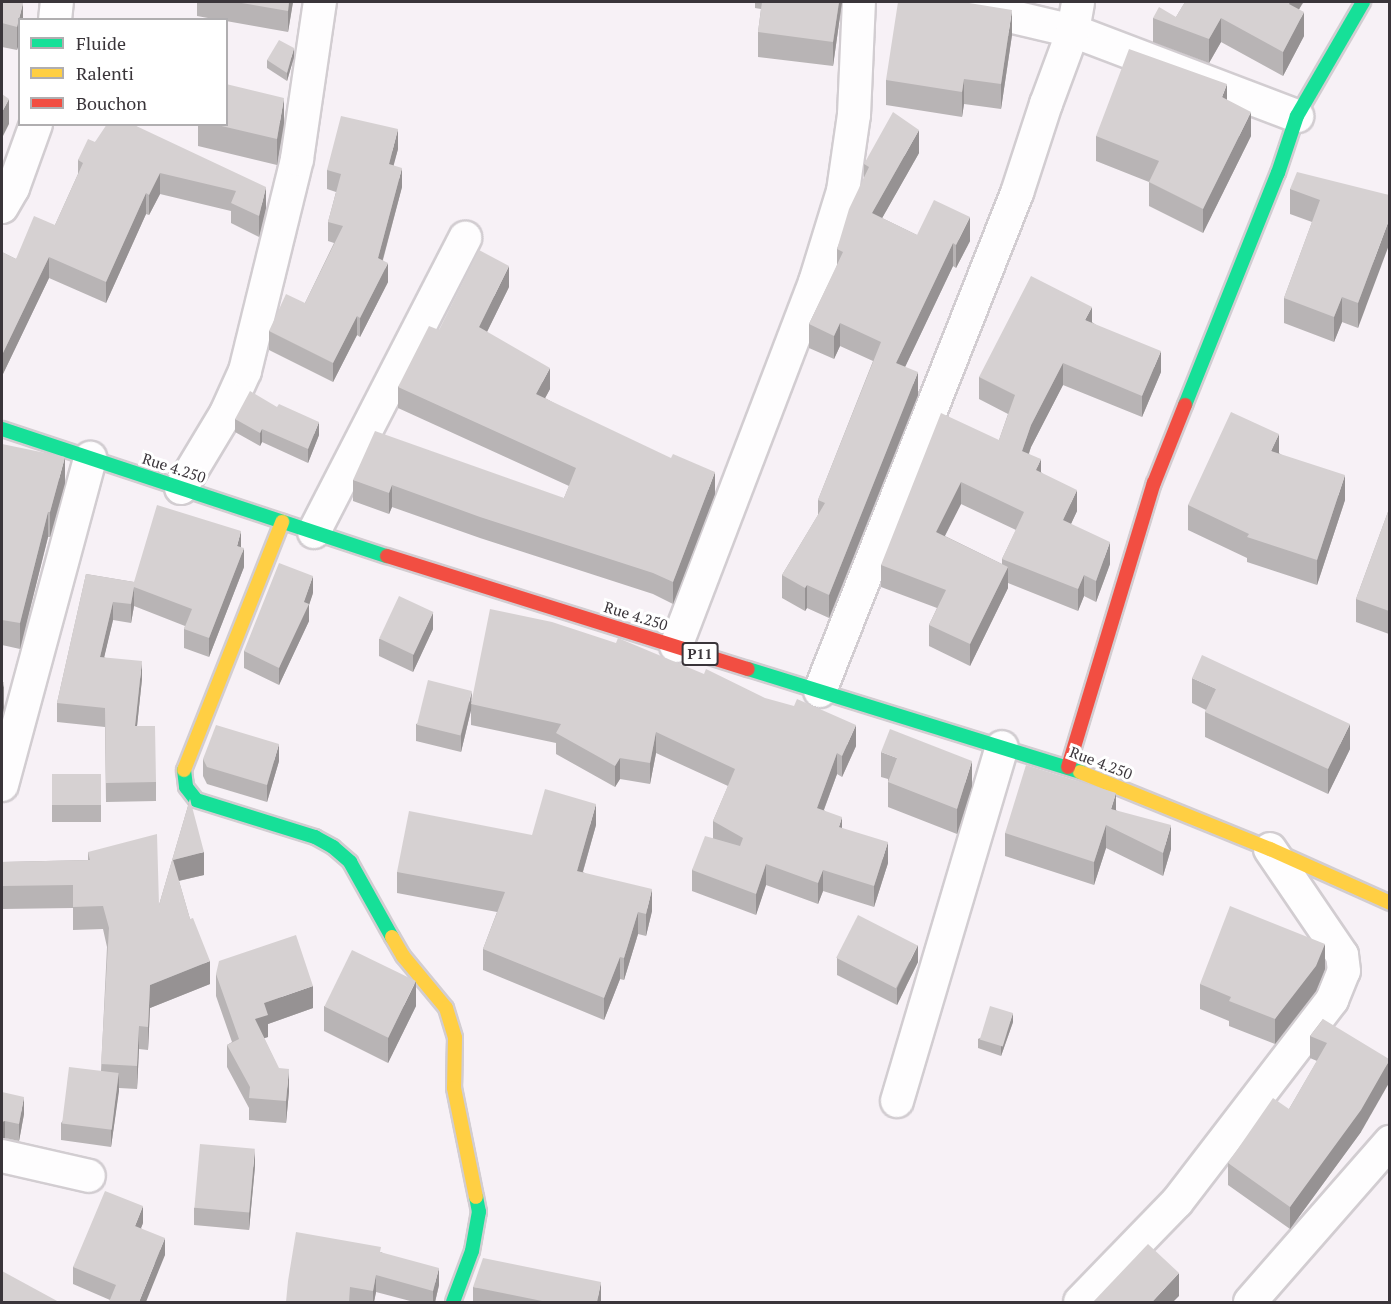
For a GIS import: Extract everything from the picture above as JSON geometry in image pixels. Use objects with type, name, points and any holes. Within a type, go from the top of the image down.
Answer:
[{"type":"street","points":[[55,18],[57,2]]},
{"type":"street","points":[[181,488],[226,413],[245,371],[297,159],[320,2]]},
{"type":"street","points":[[676,646],[815,282],[843,191],[854,115],[859,2]]},
{"type":"street","points":[[950,2],[1075,16],[1298,116]]},
{"type":"street","points":[[1068,767],[1154,483],[1289,176],[1298,116],[1363,2]]},
{"type":"street","points":[[820,691],[1017,193],[1075,16]]},
{"type":"street","points":[[2,207],[13,188],[35,126]]},
{"type":"street","points":[[314,532],[465,238]]},
{"type":"street","name":"Rue 4.250","points":[[2,429],[282,522],[1068,767],[1270,849],[1389,903]]},
{"type":"street","points":[[2,785],[90,458]]},
{"type":"street","points":[[282,522],[184,771],[186,787],[196,800],[315,837],[333,847],[350,862],[403,956],[446,1008],[455,1038],[454,1088],[479,1212],[472,1251],[453,1302]]},
{"type":"street","points":[[897,1101],[1002,747]]},
{"type":"street","points":[[1080,1302],[1177,1202],[1332,1000],[1344,971],[1341,955],[1270,849]]},
{"type":"street","points":[[1250,1302],[1389,1142]]},
{"type":"street","points":[[2,1156],[89,1176]]},
{"type":"building","points":[[2,2],[23,3],[17,27],[2,23]]},
{"type":"building","points":[[236,2],[289,2],[288,11]]},
{"type":"building","points":[[762,2],[839,2],[833,42],[758,32]]},
{"type":"building","points":[[898,2],[963,2],[1012,10],[1001,84],[964,79],[962,92],[886,80]]},
{"type":"building","points":[[1185,2],[1290,2],[1289,4],[1304,12],[1283,52],[1221,18],[1209,39],[1153,18],[1159,7],[1176,17]]},
{"type":"building","points":[[279,40],[294,48],[287,73],[267,60]]},
{"type":"building","points":[[1129,49],[1227,84],[1222,97],[1251,112],[1203,209],[1149,182],[1159,161],[1096,136]]},
{"type":"building","points":[[228,84],[284,98],[277,139],[222,126],[228,126]]},
{"type":"building","points":[[2,94],[9,99],[2,112]]},
{"type":"building","points":[[893,112],[919,130],[872,213],[917,235],[934,200],[970,217],[956,245],[953,243],[896,363],[918,372],[829,595],[807,585],[805,588],[782,575],[825,503],[818,500],[881,342],[840,323],[834,336],[809,324],[843,252],[837,249],[849,209],[869,167],[864,164]]},
{"type":"building","points":[[341,116],[398,129],[389,164],[402,168],[378,258],[388,263],[360,318],[357,316],[333,363],[269,331],[286,294],[305,303],[343,226],[328,222],[341,174],[327,170]]},
{"type":"building","points":[[106,126],[136,126],[266,187],[259,216],[231,203],[236,191],[160,173],[149,195],[146,193],[106,282],[49,257],[2,355],[2,252],[16,259],[34,216],[55,225],[83,163],[78,160],[88,139],[95,142]]},
{"type":"building","points":[[1297,172],[1389,195],[1389,220],[1358,303],[1342,297],[1334,317],[1284,298],[1320,200],[1290,189]]},
{"type":"building","points":[[479,250],[509,266],[479,327],[550,368],[536,394],[671,458],[673,454],[715,472],[673,582],[653,573],[480,517],[392,485],[389,493],[353,480],[375,431],[564,498],[576,468],[398,387],[429,326],[439,330]]},
{"type":"building","points":[[1031,276],[1092,307],[1085,320],[1161,351],[1142,396],[1063,363],[1031,425],[1022,451],[1041,459],[1036,470],[1077,490],[1063,520],[1110,542],[1096,581],[1084,575],[1078,589],[1002,559],[1024,512],[961,482],[936,532],[1008,567],[970,644],[929,625],[946,590],[881,565],[941,413],[999,440],[1015,395],[979,377]]},
{"type":"building","points":[[250,391],[277,407],[279,404],[319,422],[308,449],[262,429],[260,433],[235,419]]},
{"type":"building","points":[[1231,412],[1279,434],[1271,451],[1345,475],[1317,560],[1247,537],[1249,534],[1188,505]]},
{"type":"building","points":[[2,444],[65,457],[50,512],[48,512],[20,623],[2,620]]},
{"type":"building","points":[[157,505],[241,531],[237,546],[244,548],[209,638],[184,629],[192,609],[134,587],[131,604],[113,602],[100,657],[142,661],[135,726],[155,726],[156,782],[106,783],[105,708],[57,703],[86,574],[134,582]]},
{"type":"building","points":[[1389,509],[1389,611],[1356,599]]},
{"type":"building","points":[[279,563],[313,576],[304,602],[309,604],[279,668],[244,651]]},
{"type":"building","points":[[399,596],[433,612],[414,655],[379,639]]},
{"type":"building","points":[[490,609],[552,622],[616,643],[618,638],[704,674],[706,669],[765,698],[794,706],[797,699],[856,725],[842,756],[837,753],[817,808],[842,817],[839,827],[888,842],[874,886],[823,870],[818,883],[766,864],[756,894],[692,870],[705,836],[740,846],[743,838],[713,821],[735,769],[656,732],[650,763],[620,758],[615,766],[556,733],[561,724],[471,704]]},
{"type":"building","points":[[1202,655],[1350,724],[1328,769],[1205,712],[1216,689],[1192,678]]},
{"type":"building","points":[[428,680],[472,691],[461,736],[417,725]]},
{"type":"building","points":[[216,725],[279,744],[267,785],[207,767],[203,759]]},
{"type":"building","points":[[890,729],[972,761],[957,809],[888,782],[897,758],[881,752]]},
{"type":"building","points":[[1026,765],[1116,793],[1111,809],[1171,825],[1163,853],[1106,825],[1094,862],[1005,833]]},
{"type":"building","points":[[52,774],[101,774],[101,805],[52,805]]},
{"type":"building","points":[[545,789],[596,804],[577,871],[652,889],[646,914],[638,912],[624,958],[620,957],[604,998],[483,949],[505,892],[397,872],[409,811],[532,835]]},
{"type":"building","points":[[190,799],[204,852],[173,860],[190,919],[193,918],[210,961],[150,985],[148,1027],[139,1026],[137,1066],[101,1064],[109,928],[103,906],[73,907],[73,885],[2,886],[2,862],[90,860],[88,852],[157,834],[159,905]]},
{"type":"building","points":[[1230,906],[1325,944],[1316,966],[1275,1019],[1229,1001],[1231,997],[1200,984]]},
{"type":"building","points":[[858,915],[918,945],[896,988],[836,958]]},
{"type":"building","points":[[296,935],[313,986],[264,1003],[268,1015],[255,1019],[279,1068],[289,1069],[286,1101],[249,1098],[250,1087],[227,1045],[239,1039],[216,974],[219,961]]},
{"type":"building","points":[[352,950],[416,981],[388,1038],[324,1007]]},
{"type":"building","points":[[990,1006],[1013,1013],[1003,1046],[980,1039]]},
{"type":"building","points":[[1323,1019],[1389,1061],[1361,1110],[1290,1207],[1228,1163],[1273,1098],[1289,1109],[1327,1043],[1310,1036]]},
{"type":"building","points":[[69,1067],[119,1073],[112,1130],[62,1124]]},
{"type":"building","points":[[2,1092],[24,1097],[19,1124],[2,1122]]},
{"type":"building","points":[[200,1144],[255,1149],[249,1213],[194,1208]]},
{"type":"building","points":[[105,1191],[143,1206],[135,1226],[165,1238],[139,1302],[109,1302],[116,1285],[73,1267]]},
{"type":"building","points":[[296,1232],[381,1247],[380,1252],[439,1268],[433,1291],[376,1275],[373,1291],[350,1287],[349,1302],[286,1302]]},
{"type":"building","points":[[1148,1244],[1179,1273],[1152,1302],[1093,1302]]},
{"type":"building","points":[[483,1258],[601,1282],[597,1302],[547,1302],[473,1287]]},
{"type":"building","points":[[2,1271],[59,1302],[2,1302]]},
{"type":"traffic: fast","points":[[1185,405],[1278,173],[1297,116],[1363,2]]},
{"type":"traffic: fast","points":[[2,429],[387,556]]},
{"type":"traffic: fast","points":[[748,669],[1080,772]]},
{"type":"traffic: fast","points":[[184,770],[186,787],[196,800],[315,837],[333,847],[350,862],[392,937]]},
{"type":"traffic: fast","points":[[453,1302],[472,1251],[479,1212],[476,1197]]},
{"type":"traffic: slow","points":[[184,770],[282,522]]},
{"type":"traffic: slow","points":[[1080,772],[1270,849],[1390,903]]},
{"type":"traffic: slow","points":[[392,937],[403,956],[446,1008],[455,1038],[454,1088],[476,1197]]},
{"type":"traffic: jam","points":[[1068,767],[1154,483],[1185,405]]},
{"type":"traffic: jam","points":[[387,556],[748,669]]}]
